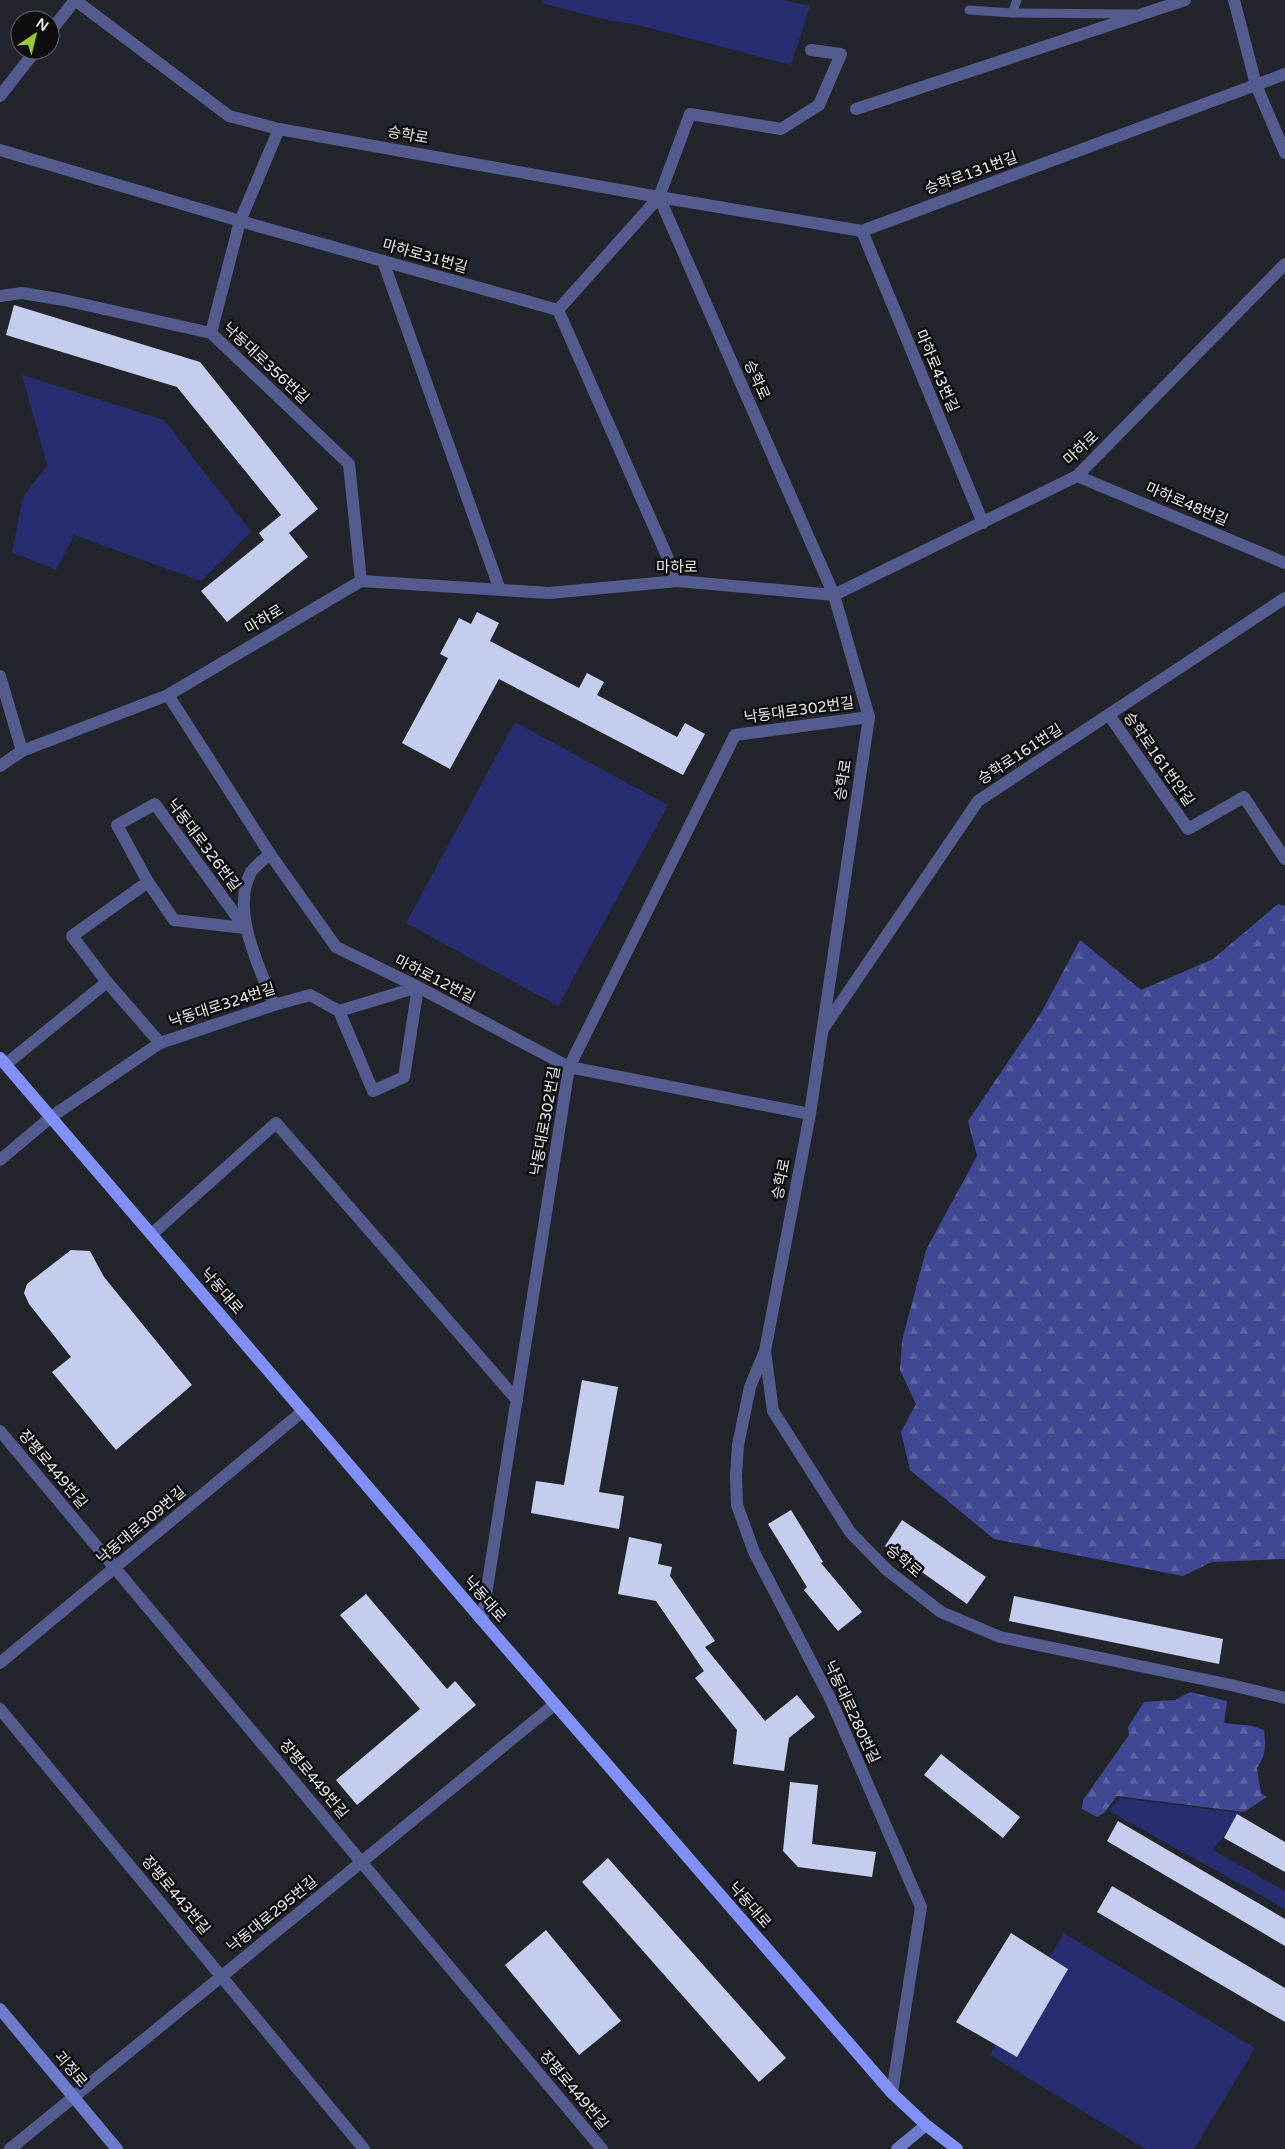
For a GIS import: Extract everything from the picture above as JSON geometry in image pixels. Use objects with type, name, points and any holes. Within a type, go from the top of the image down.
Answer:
[{"type":"main road","name":"낙동대로","points":[[3,1061],[482,1620],[892,2093],[926,2125],[957,2149]]},
{"type":"main road","name":"괴정로","points":[[0,2009],[117,2149]]},
{"type":"main road","points":[[897,2149],[926,2125]]},
{"type":"street","points":[[60,19],[75,0]]},
{"type":"street","name":"승학로","points":[[75,0],[229,116],[279,129],[659,197],[834,595],[869,717],[810,1114],[765,1351],[773,1411],[850,1532],[887,1570],[941,1612],[1000,1637],[1285,1698]]},
{"type":"street","points":[[856,109],[1185,0]]},
{"type":"street","points":[[1234,0],[1256,85],[1285,153]]},
{"type":"street","points":[[678,581],[558,310],[659,197],[690,114],[780,129],[819,105],[841,54],[811,50]]},
{"type":"street","points":[[0,96],[28,60]]},
{"type":"street","name":"승학로131번길","points":[[659,197],[862,231],[1285,74]]},
{"type":"street","points":[[211,332],[240,221],[279,129]]},
{"type":"street","name":"마하로31번길","points":[[0,150],[240,221],[558,310]]},
{"type":"street","name":"마하로43번길","points":[[862,231],[983,522]]},
{"type":"street","points":[[383,261],[500,590]]},
{"type":"street","name":"마하로","points":[[0,766],[22,751],[168,695],[361,581],[550,593],[678,581],[834,595],[1077,476],[1285,264]]},
{"type":"street","name":"낙동대로356번길","points":[[0,296],[22,293],[64,300],[211,332],[349,464],[361,581]]},
{"type":"street","name":"마하로48번길","points":[[1077,476],[1285,563]]},
{"type":"street","name":"승학로161번길","points":[[822,1029],[978,801],[1285,598]]},
{"type":"street","points":[[0,676],[22,751]]},
{"type":"street","name":"마하로12번길","points":[[168,695],[270,854],[336,947],[418,987],[569,1068],[810,1114]]},
{"type":"street","name":"승학로161번안길","points":[[1108,715],[1188,829],[1244,797],[1285,859]]},
{"type":"street","name":"낙동대로302번길","points":[[482,1620],[569,1068],[736,735],[869,717]]},
{"type":"street","name":"낙동대로326번길","points":[[148,882],[117,825],[155,804],[245,928]]},
{"type":"street","points":[[270,854],[252,872],[244,893],[245,928],[274,1004]]},
{"type":"street","points":[[160,1043],[107,982],[72,936],[148,882],[174,920],[245,928]]},
{"type":"street","points":[[3,1061],[107,982]]},
{"type":"street","points":[[418,987],[404,1077],[373,1091],[339,1011],[418,987]]},
{"type":"street","name":"낙동대로324번길","points":[[0,1160],[51,1117],[160,1043],[274,1004],[310,994],[339,1011]]},
{"type":"street","points":[[152,1234],[276,1123],[516,1400]]},
{"type":"street","name":"낙동대로280번길","points":[[765,1351],[750,1387],[738,1444],[737,1505],[754,1552],[831,1700],[921,1907],[892,2093]]},
{"type":"street","name":"낙동대로309번길","points":[[0,1663],[303,1411]]},
{"type":"street","name":"장평로449번길","points":[[0,1431],[602,2149]]},
{"type":"street","name":"낙동대로295번길","points":[[10,2149],[555,1704]]},
{"type":"street","name":"장평로443번길","points":[[0,1708],[364,2149]]},
{"type":"lane","points":[[1012,13],[1017,0]]},
{"type":"lane","points":[[969,10],[1012,13],[1145,14]]},
{"type":"shaded area","points":[[542,0],[783,0],[810,6],[791,65],[638,25],[598,18],[542,3]]},
{"type":"shaded area","points":[[22,375],[164,420],[251,532],[201,581],[74,535],[56,570],[12,552],[23,497],[47,465]]},
{"type":"shaded area","points":[[515,722],[668,805],[558,1006],[406,923]]},
{"type":"shaded area","points":[[1120,1798],[1241,1813],[1213,1850],[1285,1891],[1285,1909],[1109,1811]]},
{"type":"shaded area","points":[[1064,1933],[1255,2048],[1194,2149],[1146,2149],[990,2055]]},
{"type":"green space","points":[[1278,904],[1285,906],[1285,1559],[1212,1562],[1183,1576],[994,1539],[910,1470],[901,1432],[916,1404],[900,1370],[902,1341],[926,1250],[977,1156],[968,1121],[1041,1013],[1080,940],[1141,990],[1213,959]]},
{"type":"green space","points":[[1190,1692],[1227,1701],[1224,1723],[1252,1726],[1264,1730],[1265,1750],[1257,1768],[1261,1793],[1267,1797],[1244,1812],[1117,1796],[1104,1813],[1097,1817],[1082,1809],[1083,1800],[1129,1735],[1128,1727],[1144,1702],[1175,1700]]},
{"type":"building","points":[[14,305],[200,362],[318,509],[289,533],[308,557],[227,622],[201,591],[264,540],[259,533],[281,515],[177,387],[6,335]]},
{"type":"building","points":[[477,612],[499,623],[490,641],[579,688],[587,673],[604,682],[597,695],[677,737],[685,723],[705,734],[683,775],[499,679],[450,769],[402,743],[448,658],[440,654],[459,618],[471,624]]},
{"type":"building","points":[[71,1250],[90,1251],[104,1277],[192,1385],[116,1450],[52,1372],[71,1357],[29,1304],[24,1293],[27,1284]]},
{"type":"building","points":[[582,1380],[618,1387],[599,1492],[624,1496],[619,1529],[531,1513],[536,1481],[564,1485]]},
{"type":"building","points":[[791,1510],[823,1562],[821,1563],[862,1612],[838,1631],[804,1590],[807,1587],[768,1524]]},
{"type":"building","points":[[902,1520],[986,1577],[967,1604],[885,1546]]},
{"type":"building","points":[[629,1537],[662,1544],[658,1564],[672,1567],[670,1576],[715,1641],[705,1647],[765,1721],[797,1695],[815,1717],[789,1738],[784,1771],[733,1764],[737,1730],[695,1678],[704,1671],[656,1601],[618,1594]]},
{"type":"building","points":[[366,1594],[447,1689],[455,1681],[476,1705],[357,1805],[336,1780],[420,1709],[340,1615]]},
{"type":"building","points":[[1014,1596],[1223,1639],[1219,1664],[1009,1621]]},
{"type":"building","points":[[941,1754],[1020,1817],[1003,1838],[924,1775]]},
{"type":"building","points":[[790,1782],[818,1785],[812,1844],[876,1852],[872,1877],[798,1867],[783,1851]]},
{"type":"building","points":[[1237,1814],[1285,1842],[1285,1872],[1224,1838]]},
{"type":"building","points":[[1118,1821],[1285,1919],[1285,1946],[1107,1841]]},
{"type":"building","points":[[608,1858],[786,2058],[759,2082],[582,1882]]},
{"type":"building","points":[[1112,1886],[1285,1988],[1285,2022],[1097,1912]]},
{"type":"building","points":[[546,1930],[621,2021],[579,2055],[505,1965]]},
{"type":"building","points":[[1011,1933],[1068,1969],[1017,2057],[956,2022]]}]
